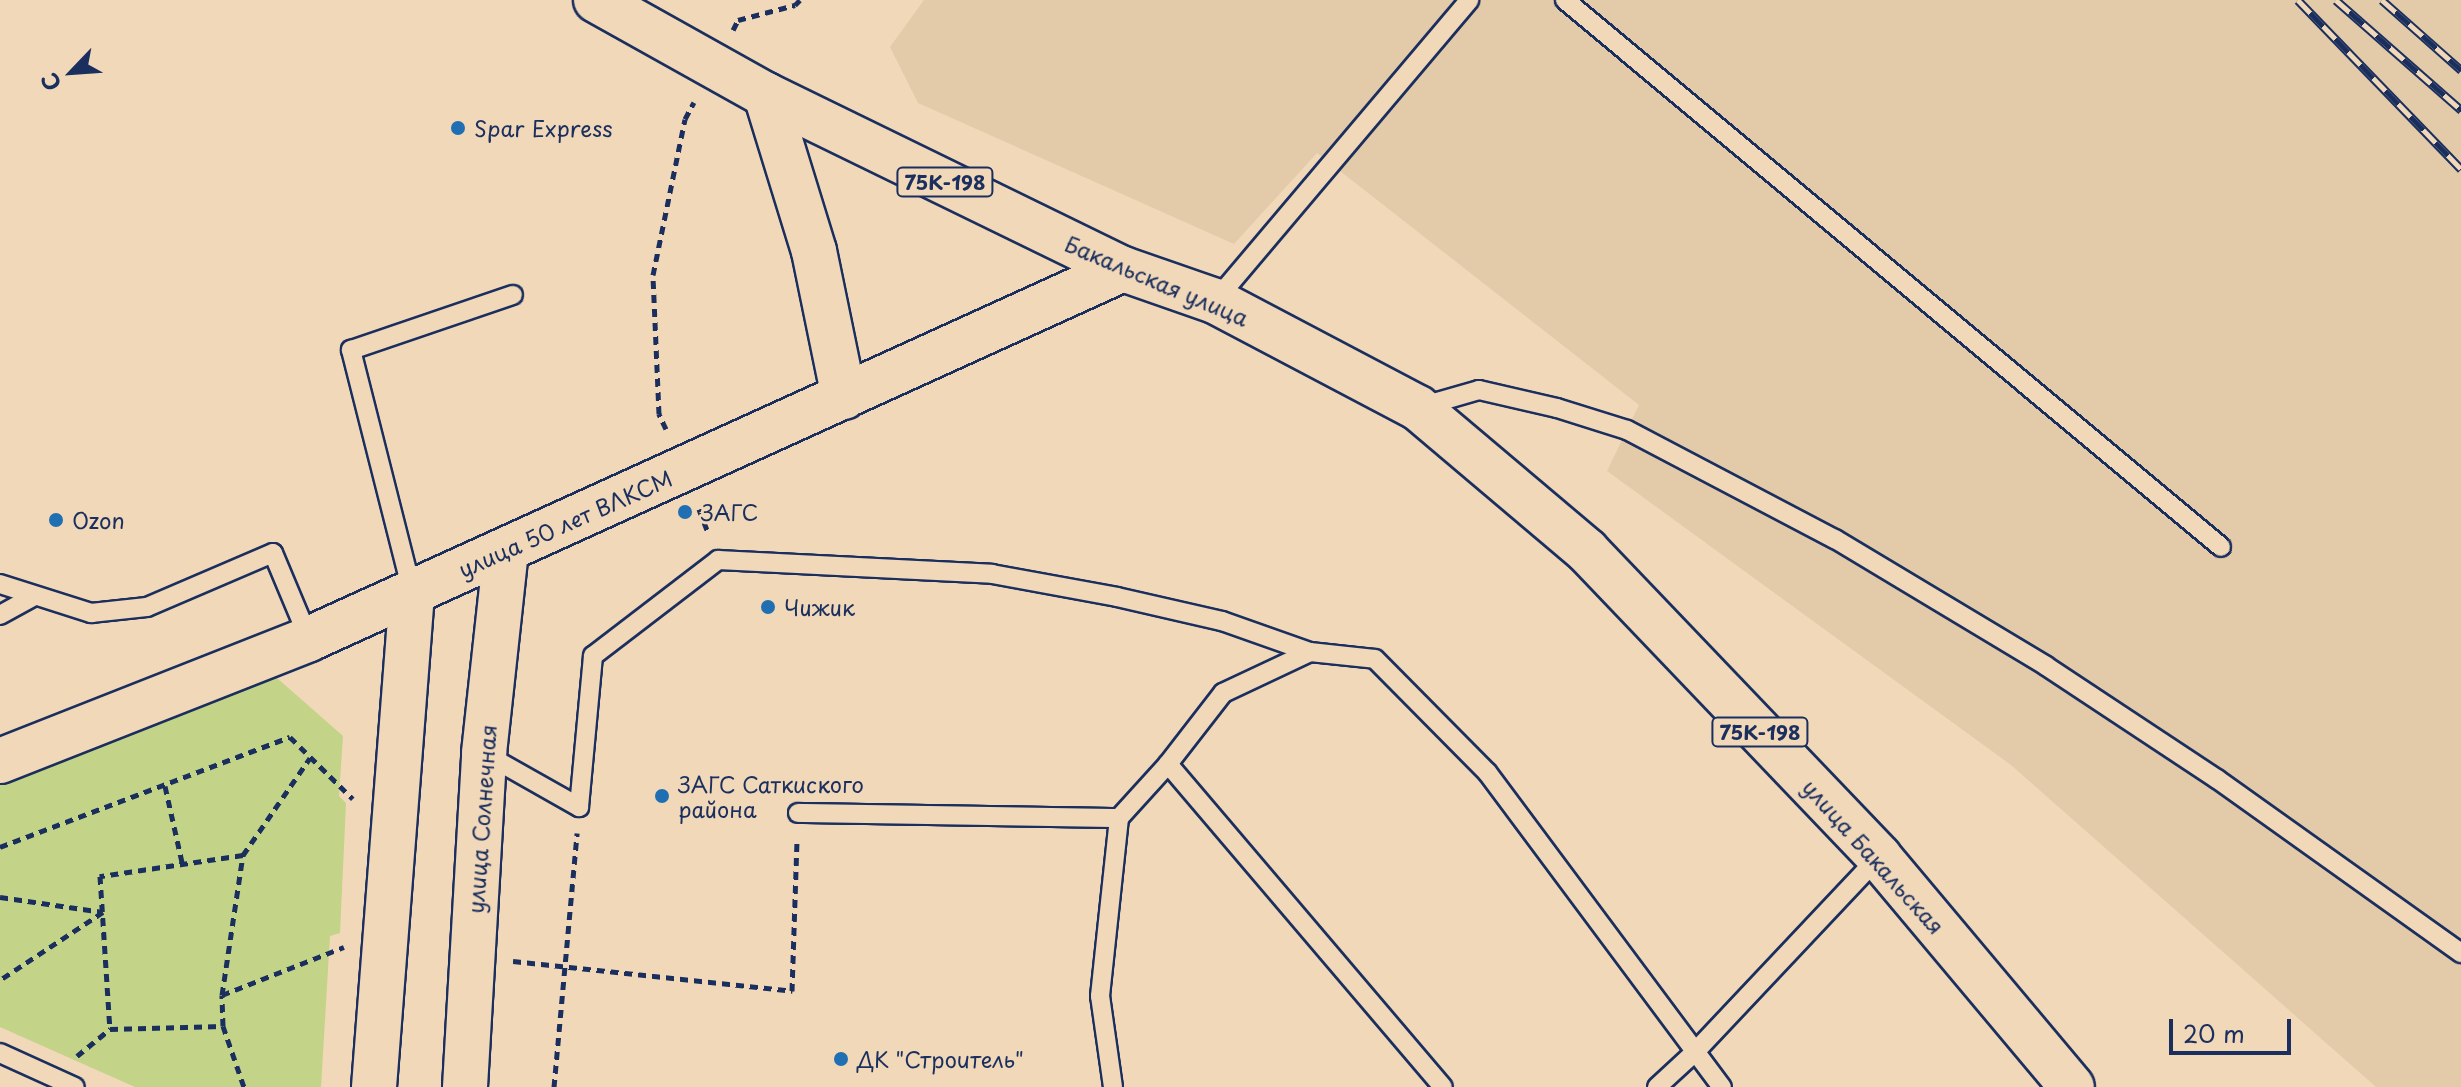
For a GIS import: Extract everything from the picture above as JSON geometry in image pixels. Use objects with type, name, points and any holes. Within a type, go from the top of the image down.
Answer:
[{"type":"main road","name":"Бакальская улица","points":[[596,0],[766,95],[1123,269],[1215,301],[1418,408]]},
{"type":"main road","points":[[766,95],[814,251],[844,397]]},
{"type":"main road","name":"улица 50 лет ВЛКСМ","points":[[0,761],[309,639],[1123,269]]},
{"type":"main road","name":"улица Бакальская","points":[[1418,408],[1587,551],[1879,857],[2072,1087]]},
{"type":"main road","name":"улица Солнечная","points":[[465,1087],[484,753],[506,552]]},
{"type":"main road","points":[[374,1087],[412,591]]},
{"type":"lane","points":[[1215,301],[1469,0]]},
{"type":"lane","points":[[1565,0],[2221,547]]},
{"type":"lane","points":[[412,591],[351,350],[513,295]]},
{"type":"lane","points":[[1418,408],[1479,390],[1557,408],[1627,430],[1835,539],[2046,666],[2217,779],[2461,953]]},
{"type":"lane","points":[[0,584],[32,597],[91,613],[147,607],[273,553],[309,639]]},
{"type":"lane","points":[[484,753],[579,807],[593,656],[718,560],[992,574],[1117,597],[1222,621],[1310,652],[1375,659],[1487,772],[1722,1087]]},
{"type":"lane","points":[[0,615],[32,597]]},
{"type":"lane","points":[[1112,1084],[1100,996],[1119,818],[1168,764],[1223,693],[1310,652]]},
{"type":"lane","points":[[1168,764],[1443,1087]]},
{"type":"lane","points":[[798,813],[1119,818]]},
{"type":"lane","points":[[1657,1087],[1694,1053],[1879,857]]},
{"type":"lane","points":[[0,1053],[75,1087]]},
{"type":"path","points":[[702,515],[659,414],[653,275],[685,119],[711,66],[738,20],[795,5],[800,0]]},
{"type":"path","points":[[0,847],[290,737]]},
{"type":"path","points":[[244,1087],[223,1026],[222,995],[243,855],[310,758]]},
{"type":"path","points":[[165,786],[182,862]]},
{"type":"path","points":[[554,1087],[579,807]]},
{"type":"path","points":[[472,958],[566,965],[792,991],[798,813]]},
{"type":"path","points":[[110,1029],[100,876],[243,855]]},
{"type":"path","points":[[0,897],[103,912]]},
{"type":"path","points":[[0,980],[103,912]]},
{"type":"path","points":[[222,995],[350,945],[383,949]]},
{"type":"path","points":[[75,1057],[110,1029],[223,1026]]},
{"type":"shaded area","points":[[924,0],[2461,0],[2461,1087],[2376,1087],[2011,765],[1607,471],[1639,405],[1317,153],[1234,244],[918,103],[890,47]]},
{"type":"green space","points":[[269,671],[343,736],[339,796],[346,803],[340,933],[330,936],[321,1087],[135,1087],[0,1027],[0,785]]},
{"type":"railway","points":[[2298,0],[2461,169]]},
{"type":"railway","points":[[2336,0],[2461,110]]},
{"type":"railway","points":[[2382,0],[2461,70]]},
{"type":"place","name":"Spar Express","points":[[458,128]]},
{"type":"place","name":"ЗАГС","points":[[685,512]]},
{"type":"place","name":"Ozon","points":[[56,520]]},
{"type":"place","name":"Чижик","points":[[768,607]]},
{"type":"place","name":"ЗАГС Саткиского района","points":[[662,796]]},
{"type":"place","name":"ДК \"Строитель\"","points":[[841,1059]]}]
